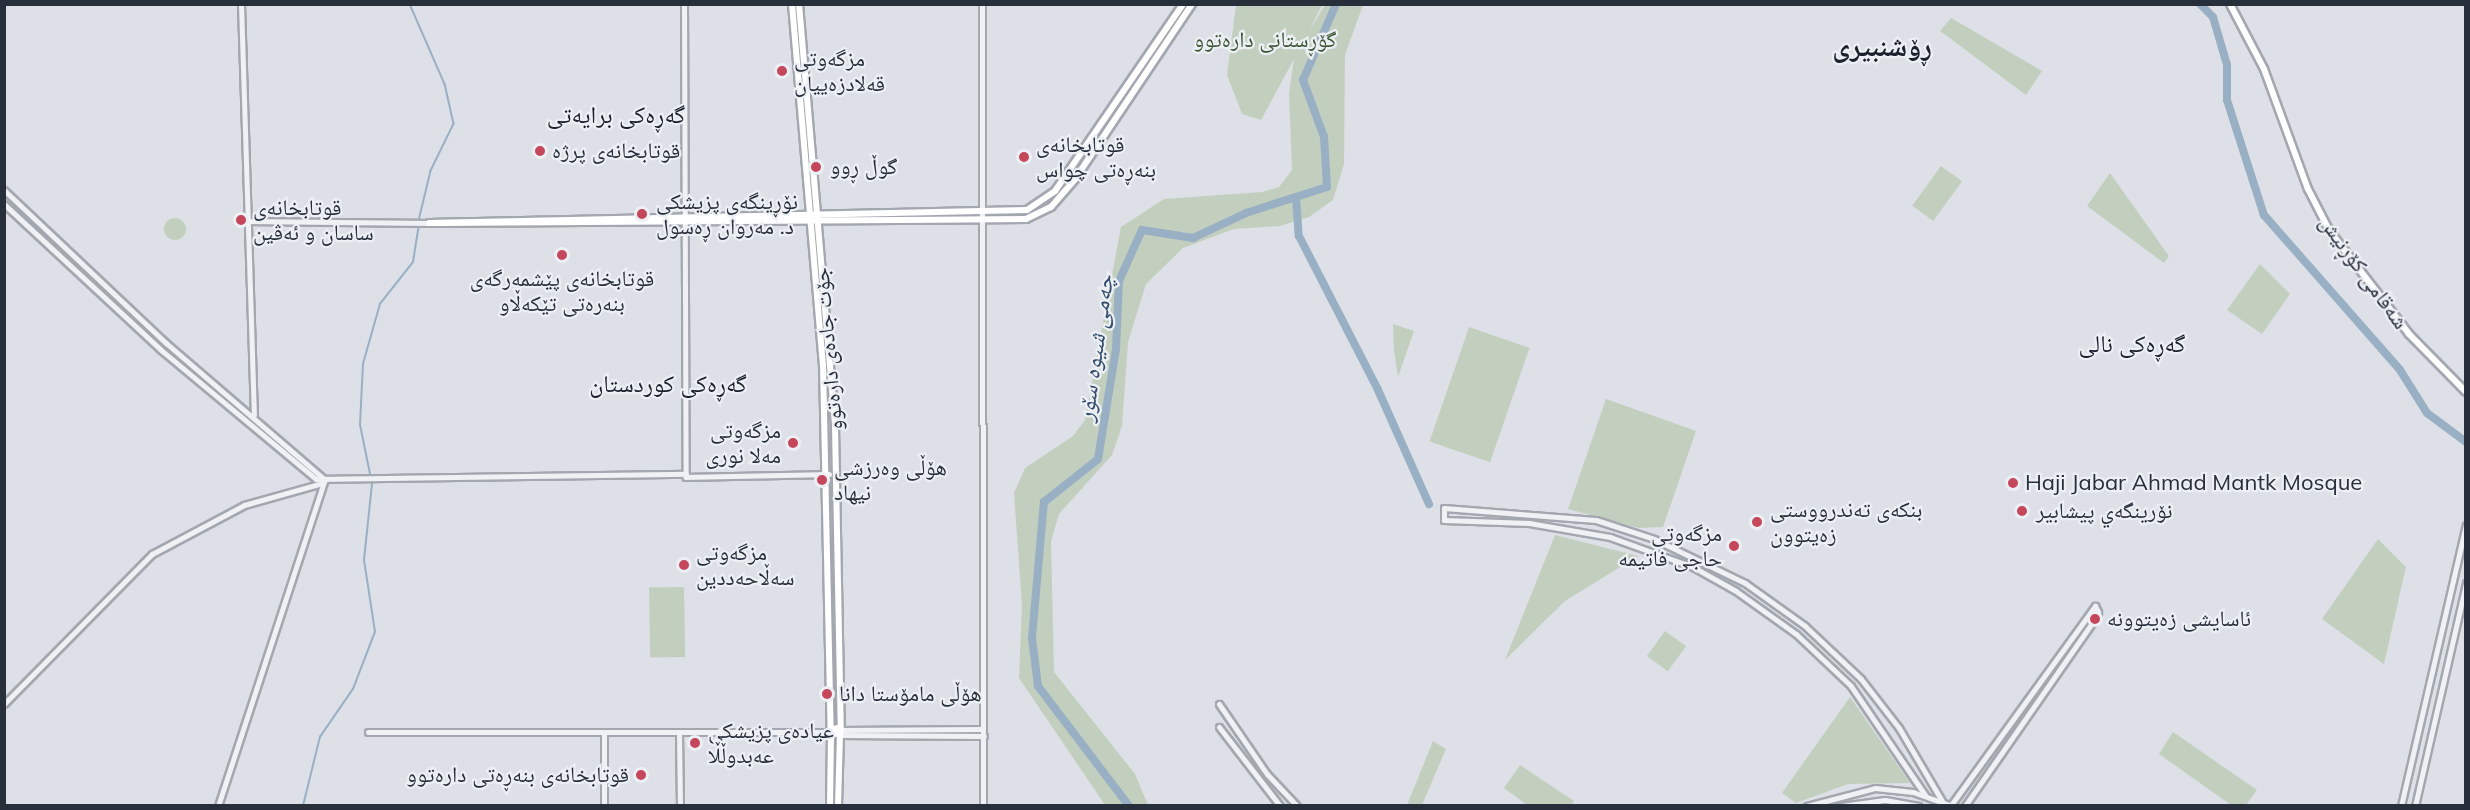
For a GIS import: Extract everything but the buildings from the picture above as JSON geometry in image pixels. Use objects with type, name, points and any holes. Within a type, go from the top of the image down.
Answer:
[{"type":"main road","name":"جۆت جادەی دارەتوو","points":[[792,4],[829,474],[832,732],[830,806]]},
{"type":"main road","name":"جۆت جادەی دارەتوو","points":[[799,4],[835,427],[840,734],[838,806]]},
{"type":"main road","points":[[426,223],[684,217],[808,220],[817,223],[981,218],[1027,210],[1055,191],[1183,4]]},
{"type":"main road","points":[[568,221],[683,224],[808,220],[816,215],[1026,219],[1051,207],[1192,4]]},
{"type":"main road","name":"شەقامی کۆڕنیش","points":[[2230,4],[2264,69],[2308,189],[2329,230],[2409,333],[2466,392]]},
{"type":"main road","points":[[1174,17],[1181,21]]},
{"type":"main road","points":[[832,732],[840,734]]},
{"type":"street","points":[[241,4],[254,415]]},
{"type":"street","points":[[684,4],[683,224],[686,474]]},
{"type":"street","points":[[982,4],[983,806]]},
{"type":"street","points":[[4,190],[166,343],[254,415],[324,481]]},
{"type":"street","points":[[4,204],[161,350],[314,478],[324,481]]},
{"type":"street","points":[[247,221],[426,223]]},
{"type":"street","points":[[4,704],[152,554],[244,505],[324,481],[686,474],[829,474]]},
{"type":"street","points":[[218,806],[324,481]]},
{"type":"street","points":[[1925,795],[1885,729],[1839,674],[1776,618],[1717,580],[1650,549],[1592,533],[1514,521],[1444,520],[1444,508],[1596,520],[1654,539],[1745,582],[1847,665],[1899,728],[1942,801]]},
{"type":"street","points":[[1592,533],[1596,520]]},
{"type":"street","points":[[2401,806],[2466,525]]},
{"type":"street","points":[[2415,806],[2466,583]]},
{"type":"street","points":[[1807,806],[1862,789],[1925,795],[1952,805],[2095,606],[2098,612],[2092,623],[1965,806]]},
{"type":"street","points":[[2432,664],[2445,668]]},
{"type":"street","points":[[1839,674],[1847,665]]},
{"type":"street","points":[[1220,704],[1239,735],[1297,806]]},
{"type":"street","points":[[1219,727],[1280,806]]},
{"type":"street","points":[[840,734],[984,729]]},
{"type":"street","points":[[368,732],[679,734],[832,732]]},
{"type":"street","points":[[604,734],[604,806]]},
{"type":"street","points":[[679,734],[680,806]]},
{"type":"street","points":[[840,734],[984,736]]},
{"type":"street","points":[[1230,742],[1239,735]]},
{"type":"street","points":[[1841,806],[1885,800],[1918,806]]},
{"type":"green space","name":"گۆڕستانی دارەتوو","points":[[1236,5],[1322,5],[1309,31],[1325,5],[1363,5],[1345,55],[1344,164],[1333,200],[1309,217],[1280,226],[1234,229],[1183,248],[1146,284],[1128,342],[1122,426],[1112,455],[1059,514],[1051,541],[1054,672],[1135,774],[1148,805],[1105,805],[1019,678],[1022,606],[1014,493],[1025,468],[1073,436],[1085,420],[1121,227],[1164,199],[1262,192],[1279,187],[1292,170],[1289,93],[1294,59],[1261,120],[1242,114],[1227,75]]},
{"type":"green space","points":[[1951,18],[2042,71],[2026,95],[1940,31]]},
{"type":"green space","points":[[1941,166],[1962,181],[1933,221],[1912,206]]},
{"type":"green space","points":[[2110,173],[2169,256],[2164,263],[2087,206]]},
{"type":"green space","points":[[175,218],[183,221],[186,229],[183,237],[175,240],[167,237],[164,229],[167,221]]},
{"type":"green space","points":[[2260,264],[2290,294],[2262,334],[2227,310]]},
{"type":"green space","points":[[1393,324],[1414,331],[1398,377],[1394,350]]},
{"type":"green space","points":[[1469,327],[1530,348],[1490,462],[1430,441]]},
{"type":"green space","points":[[1606,399],[1696,431],[1663,527],[1639,528],[1568,509]]},
{"type":"green space","points":[[1555,535],[1638,556],[1565,601],[1505,660]]},
{"type":"green space","points":[[2378,539],[2406,567],[2384,664],[2322,619]]},
{"type":"green space","points":[[684,587],[685,657],[650,658],[649,588]]},
{"type":"green space","points":[[1665,631],[1686,646],[1668,671],[1647,656]]},
{"type":"green space","points":[[1850,697],[1910,783],[1848,784],[1796,803],[1782,793]]},
{"type":"green space","points":[[2173,732],[2257,790],[2246,805],[2231,805],[2159,754]]},
{"type":"green space","points":[[1433,741],[1446,749],[1422,805],[1407,805]]},
{"type":"green space","points":[[1520,765],[1574,801],[1571,805],[1527,805],[1504,788]]},
{"type":"waterway","points":[[410,4],[445,84],[454,124],[431,171],[419,221]]},
{"type":"waterway","name":"چەمی شیوە سۆر","points":[[1129,806],[1038,686],[1032,638],[1044,502],[1098,459],[1116,349],[1119,281],[1142,230],[1193,238],[1246,213],[1327,187],[1324,137],[1303,80],[1336,4]]},
{"type":"waterway","points":[[2200,4],[2213,17],[2227,65],[2227,100],[2264,215],[2400,370],[2427,413],[2466,442]]},
{"type":"waterway","points":[[1296,197],[1299,236],[1378,390],[1429,504]]},
{"type":"waterway","points":[[303,806],[320,737],[353,689],[375,632],[364,560],[372,484],[360,425],[363,364],[380,304],[413,262],[419,226]]},
{"type":"place","name":"مزگەوتی قەلادزەییان","points":[[782,71]]},
{"type":"place","name":"قوتابخانەی پرژە","points":[[540,151]]},
{"type":"place","name":"قوتابخانەی بنەڕەتی چواس","points":[[1024,157]]},
{"type":"place","name":"گوڵ ڕوو","points":[[816,167]]},
{"type":"place","name":"نۆڕینگەی پزیشکی د. مەروان ڕەسول","points":[[642,214]]},
{"type":"place","name":"قوتابخانەی ساسان و ئەڤین","points":[[241,220]]},
{"type":"place","name":"قوتابخانەی پێشمەرگەی بنەرەتی تێکەڵاو","points":[[562,255]]},
{"type":"place","name":"مزگەوتی مەلا نوری","points":[[793,443]]},
{"type":"place","name":"هۆڵی وەرزشی نیهاد","points":[[822,480]]},
{"type":"place","name":"Haji Jabar Ahmad Mantk Mosque","points":[[2013,483]]},
{"type":"place","name":"نۆرينگەي پيشابير","points":[[2022,511]]},
{"type":"place","name":"بنکەی تەندرووستی زەیتوون","points":[[1757,522]]},
{"type":"place","name":"مزگەوتی حاجی فاتیمە","points":[[1734,546]]},
{"type":"place","name":"مزگەوتی سەڵاحەددین","points":[[684,565]]},
{"type":"place","name":"ئاسایشی زەیتوونە","points":[[2095,619]]},
{"type":"place","name":"هۆڵی مامۆستا دانا","points":[[827,694]]},
{"type":"place","name":"عیادەی پزیشکی عەبدوڵڵا","points":[[695,743]]},
{"type":"place","name":"قوتابخانەی بنەڕەتی دارەتوو","points":[[641,775]]},
{"type":"district","name":"ڕۆشنبیری","points":[[1882,46]]},
{"type":"district","name":"گەڕەکی برایەتی","points":[[616,115]]},
{"type":"district","name":"گەڕەکی نالی","points":[[2132,344]]},
{"type":"district","name":"گەڕەکی کوردستان","points":[[668,384]]}]
